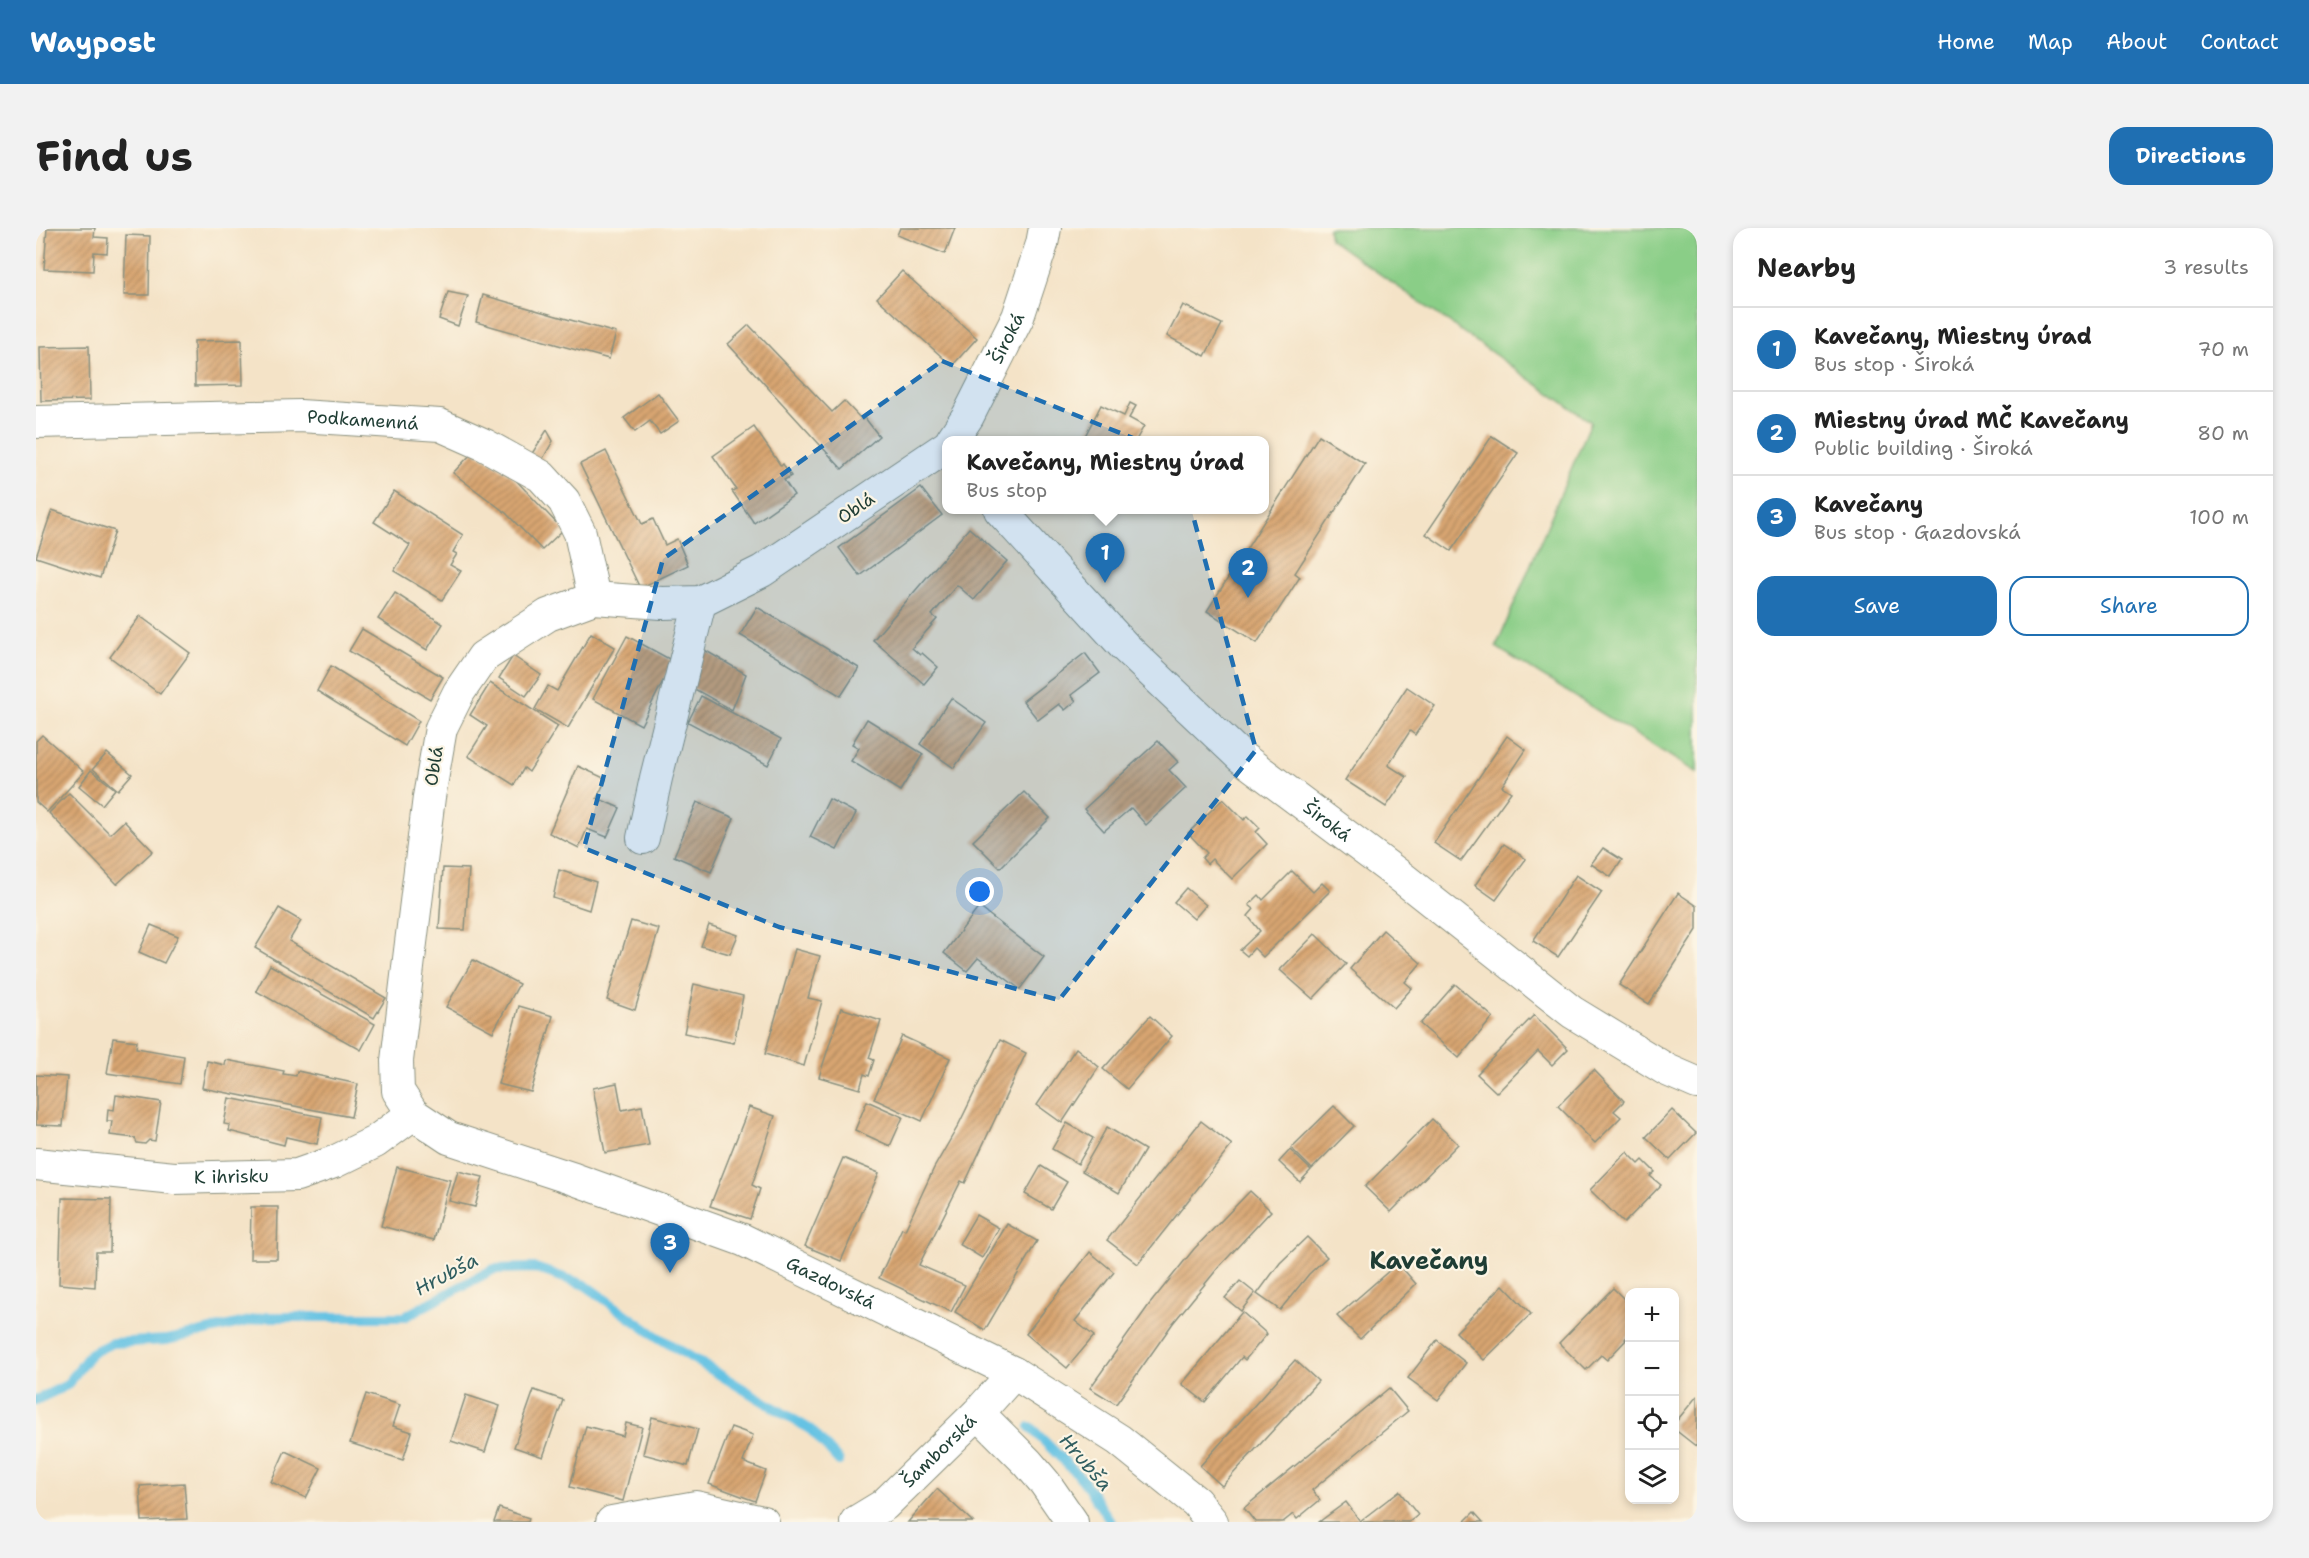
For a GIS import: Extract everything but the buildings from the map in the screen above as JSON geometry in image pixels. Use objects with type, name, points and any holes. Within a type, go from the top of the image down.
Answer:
[{"type":"street","name":"Široká","points":[[955,436],[968,416],[1018,317],[1045,228]]},
{"type":"street","name":"Podkamenná","points":[[36,422],[300,416],[440,425],[485,445],[541,476],[564,501],[580,533],[594,598]]},
{"type":"street","name":"Oblá","points":[[413,1114],[398,1091],[397,1061],[429,797],[441,728],[459,692],[483,657],[548,615],[594,598],[662,603],[700,602],[762,571],[942,450]]},
{"type":"street","name":"Široká","points":[[1004,514],[1125,646],[1241,757],[1400,876],[1572,1012],[1667,1070],[1697,1083]]},
{"type":"street","points":[[643,838],[700,602]]},
{"type":"street","name":"K ihrisku","points":[[36,1164],[174,1178],[297,1174],[334,1162],[375,1142],[413,1114]]},
{"type":"street","name":"Gazdovská","points":[[413,1114],[449,1138],[574,1179],[743,1240],[1014,1372],[1119,1440],[1196,1502],[1212,1522]]},
{"type":"street","name":"Šamborská","points":[[856,1522],[884,1505],[978,1413],[1014,1372]]},
{"type":"street","points":[[978,1413],[1028,1463],[1072,1522]]},
{"type":"street","points":[[612,1522],[696,1507],[763,1522]]},
{"type":"highlighted area","points":[[942,361],[1177,456],[1256,750],[1059,1000],[779,927],[584,848],[663,559]]},
{"type":"green space","points":[[1328,228],[1697,228],[1697,773],[1496,647],[1591,422],[1330,239]]},
{"type":"waterway","name":"Hrubša","points":[[36,1400],[67,1385],[91,1353],[112,1343],[167,1340],[267,1317],[404,1317],[494,1269],[535,1268],[585,1285],[656,1336],[811,1430],[839,1461]]},
{"type":"waterway","name":"Hrubša","points":[[1030,1427],[1082,1479],[1111,1522]]},
{"type":"place","name":"Kavečany, Miestny úrad","points":[[1105,583]]},
{"type":"place","name":"Miestny úrad MČ Kavečany","points":[[1248,598]]},
{"type":"place","name":"Kavečany","points":[[670,1273]]},
{"type":"district","name":"Kavečany","points":[[1429,1261]]}]
